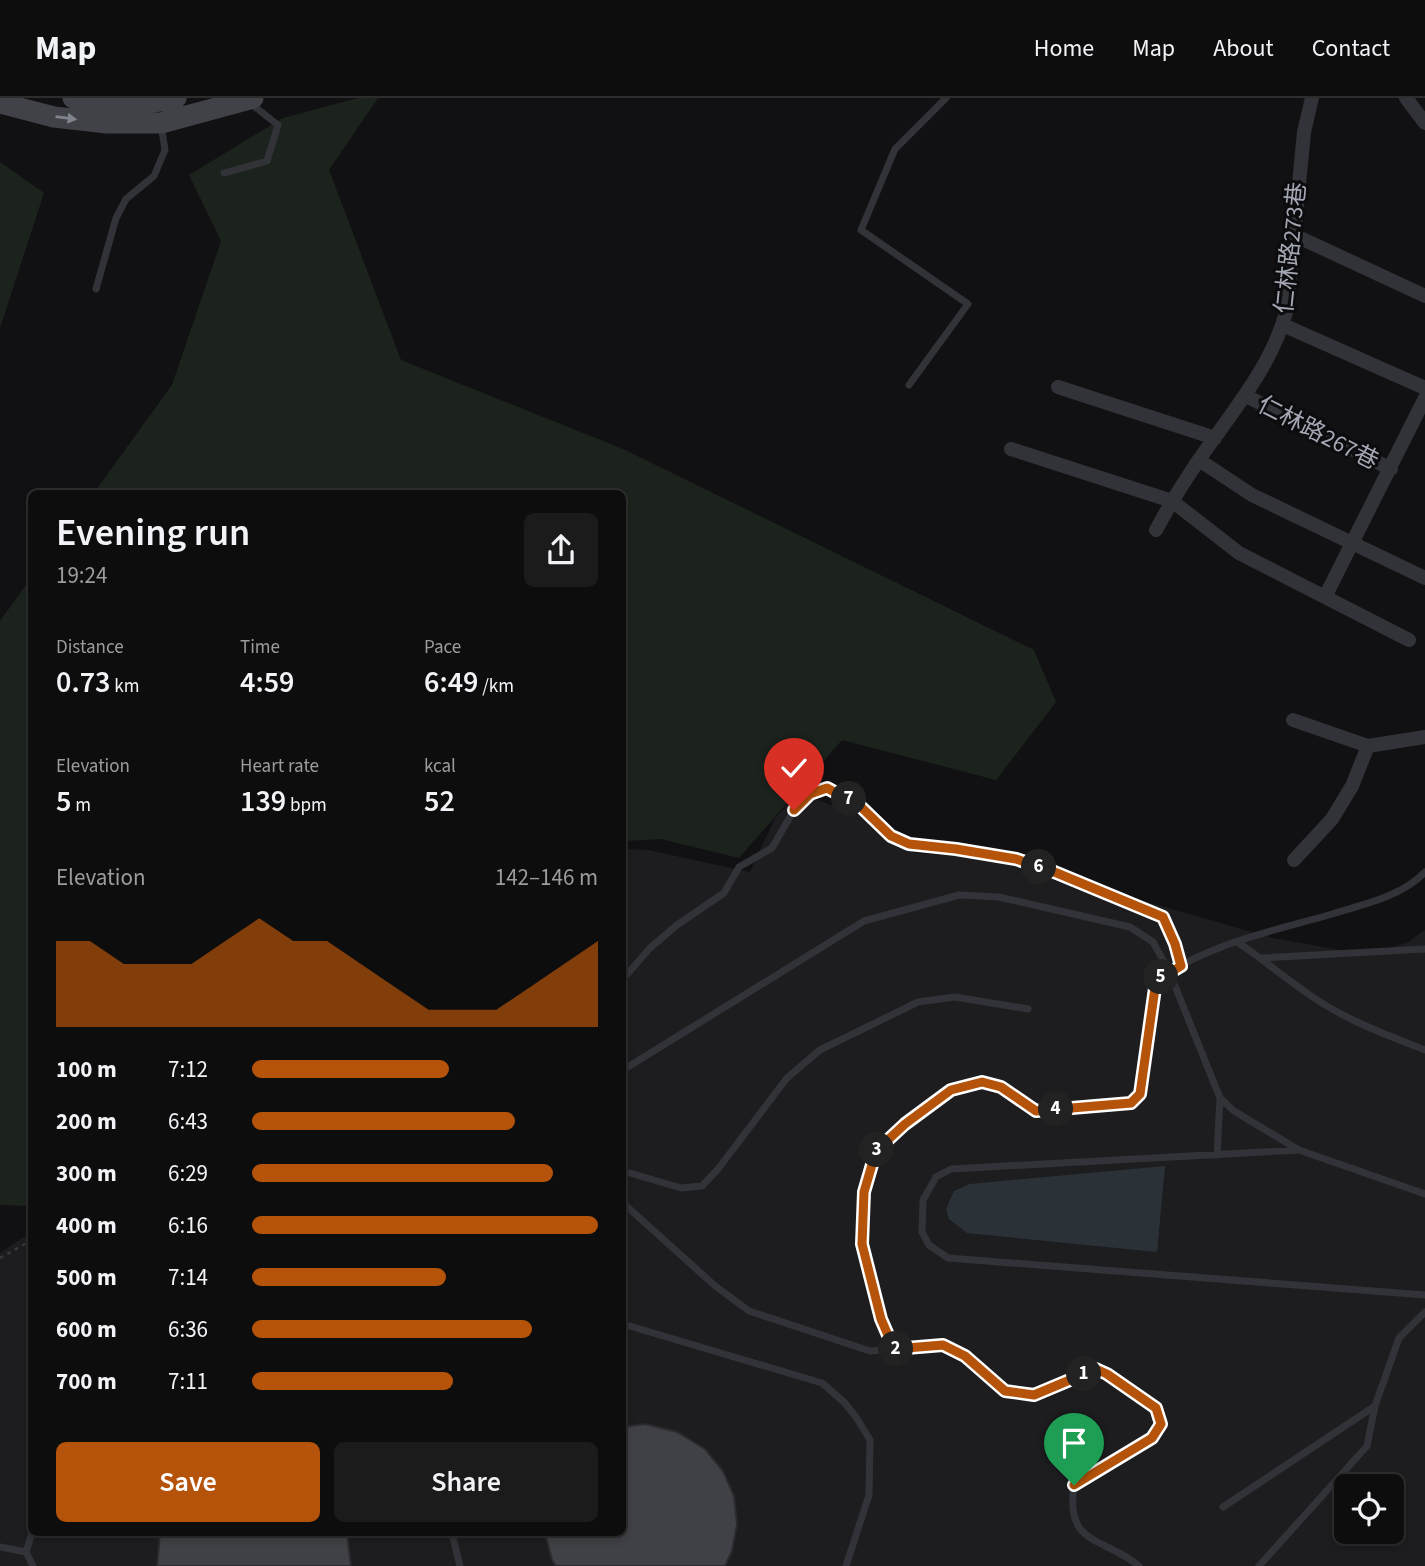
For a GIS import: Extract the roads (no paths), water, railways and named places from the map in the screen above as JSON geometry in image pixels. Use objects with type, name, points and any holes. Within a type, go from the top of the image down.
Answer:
[{"type":"main road","points":[[73,98],[165,108]]},
{"type":"main road","points":[[0,103],[54,117],[107,123],[165,108],[250,99]]},
{"type":"street","name":"仁林路273巷","points":[[1156,530],[1199,460],[1246,396],[1283,325],[1287,309],[1304,132],[1312,98]]},
{"type":"street","points":[[1406,98],[1425,123]]},
{"type":"street","points":[[1294,235],[1425,296]]},
{"type":"street","points":[[1283,325],[1425,388]]},
{"type":"street","points":[[1058,387],[1215,438]]},
{"type":"street","name":"仁林路267巷","points":[[1246,396],[1391,469]]},
{"type":"street","name":"仁林路267巷","points":[[1326,595],[1425,398]]},
{"type":"street","points":[[1011,450],[1172,501],[1239,552],[1409,640]]},
{"type":"street","points":[[1199,460],[1252,495],[1425,578]]},
{"type":"street","points":[[1293,720],[1368,746],[1425,737]]},
{"type":"street","points":[[1294,860],[1332,819],[1352,786],[1368,746]]},
{"type":"lane","points":[[909,385],[968,304],[861,230],[895,149],[946,98]]},
{"type":"lane","points":[[224,173],[267,161],[278,125],[250,99]]},
{"type":"lane","points":[[96,289],[116,218],[126,199],[154,176],[164,150],[165,108]]},
{"type":"lane","points":[[626,976],[650,948],[677,925],[724,893],[739,867],[772,848],[794,810],[810,794],[827,788],[860,806],[891,836],[909,844],[1016,859],[1163,917],[1181,966]]},
{"type":"lane","points":[[894,1349],[881,1319],[862,1244],[864,1192],[876,1151],[905,1124],[951,1090],[982,1082],[1001,1087],[1036,1111],[1131,1103],[1140,1094],[1156,981],[1169,971],[1237,942],[1379,900],[1415,883],[1425,872]]},
{"type":"lane","points":[[626,1068],[863,922],[959,895],[999,897],[1130,927],[1153,942],[1169,971],[1220,1098],[1217,1155]]},
{"type":"lane","points":[[1237,942],[1308,994],[1358,1023],[1425,1050]]},
{"type":"lane","points":[[1262,958],[1425,949]]},
{"type":"lane","points":[[626,1172],[681,1188],[702,1186],[795,1071],[820,1050],[918,1002],[955,997],[1028,1009]]},
{"type":"lane","points":[[1220,1098],[1234,1111],[1299,1150],[1425,1194]]},
{"type":"lane","points":[[1299,1150],[951,1169],[936,1177],[923,1200],[922,1232],[929,1245],[948,1258],[1425,1295]]},
{"type":"lane","points":[[626,1206],[714,1284],[749,1311],[870,1351],[943,1345],[965,1356],[1005,1391],[1034,1395],[1096,1369],[1156,1408],[1161,1424],[1152,1438],[1074,1485],[1072,1504],[1076,1524],[1090,1539],[1126,1555],[1139,1566]]},
{"type":"lane","points":[[1259,1566],[1367,1446],[1375,1406],[1399,1338],[1425,1312]]},
{"type":"lane","points":[[626,1325],[822,1383],[844,1402],[870,1440],[869,1495],[846,1566]]},
{"type":"lane","points":[[1223,1507],[1375,1406]]},
{"type":"lane","points":[[31,1536],[26,1552],[33,1566]]},
{"type":"lane","points":[[453,1536],[460,1566]]},
{"type":"lane","points":[[0,1547],[26,1552]]}]
